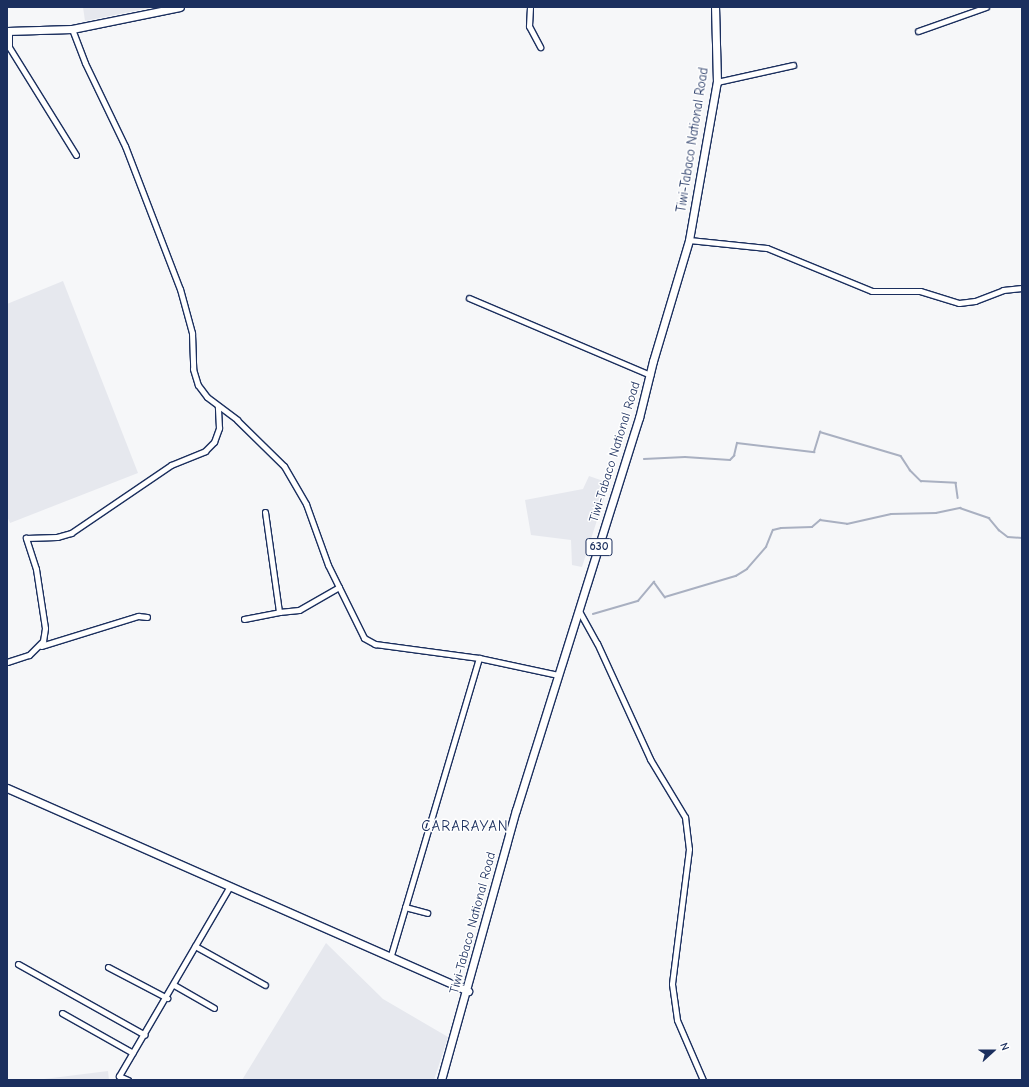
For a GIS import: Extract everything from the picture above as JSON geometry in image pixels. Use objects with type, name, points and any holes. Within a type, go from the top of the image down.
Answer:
[{"type":"main road","points":[[8,31],[72,29],[180,7]]},
{"type":"main road","name":"Tiwi-Tabaco National Road","points":[[441,1080],[468,991],[514,818],[639,418],[650,375],[690,240],[717,82],[715,7]]},
{"type":"main road","points":[[7,788],[391,955],[468,991]]},
{"type":"street","points":[[530,7],[529,26],[540,47]]},
{"type":"street","points":[[918,31],[986,7]]},
{"type":"street","points":[[72,29],[130,158],[180,289],[191,326],[193,369],[198,385],[218,406],[272,452],[284,466],[306,504],[328,565],[364,638],[370,642],[479,658],[558,675]]},
{"type":"street","points":[[8,31],[9,47],[76,155]]},
{"type":"street","points":[[717,82],[793,65]]},
{"type":"street","points":[[690,240],[767,248],[872,291],[920,291],[959,303],[975,301],[1003,290],[1022,288]]},
{"type":"street","points":[[469,298],[650,375]]},
{"type":"street","points":[[41,646],[44,628],[36,569],[26,538],[57,537],[71,533],[171,464],[205,451],[214,442],[219,428],[218,406]]},
{"type":"street","points":[[265,512],[279,612]]},
{"type":"street","points":[[244,619],[279,612],[300,610],[339,587]]},
{"type":"street","points":[[579,612],[597,643],[650,759],[685,817],[689,849],[672,984],[677,1020],[703,1080]]},
{"type":"street","points":[[7,662],[29,655],[41,646],[138,616],[146,617]]},
{"type":"street","points":[[391,955],[479,658]]},
{"type":"street","points":[[128,1080],[119,1076],[167,998],[194,946],[230,886]]},
{"type":"street","points":[[405,907],[427,913]]},
{"type":"street","points":[[194,946],[265,984]]},
{"type":"street","points":[[18,964],[145,1035]]},
{"type":"street","points":[[108,967],[167,998]]},
{"type":"street","points":[[174,986],[214,1008]]},
{"type":"street","points":[[62,1013],[133,1053]]},
{"type":"shaded area","points":[[83,7],[154,7],[85,21]]},
{"type":"shaded area","points":[[63,281],[138,473],[10,523],[7,516],[7,304]]},
{"type":"shaded area","points":[[589,476],[609,483],[582,567],[572,565],[571,540],[531,535],[525,500],[583,489]]},
{"type":"shaded area","points":[[326,943],[383,999],[448,1037],[434,1080],[242,1080]]},
{"type":"shaded area","points":[[108,1071],[109,1080],[36,1080]]},
{"type":"waterway","points":[[644,459],[685,457],[730,460],[734,456],[737,443],[814,452],[820,432],[901,456],[910,470],[921,481],[956,483],[958,498]]},
{"type":"waterway","points":[[593,614],[638,601],[654,582],[665,597],[736,576],[747,569],[766,547],[773,530],[781,528],[812,527],[820,520],[847,524],[891,514],[936,513],[960,508],[989,518],[999,530],[1008,537],[1022,538]]},
{"type":"district","name":"CARARAYAN","points":[[465,827]]}]
